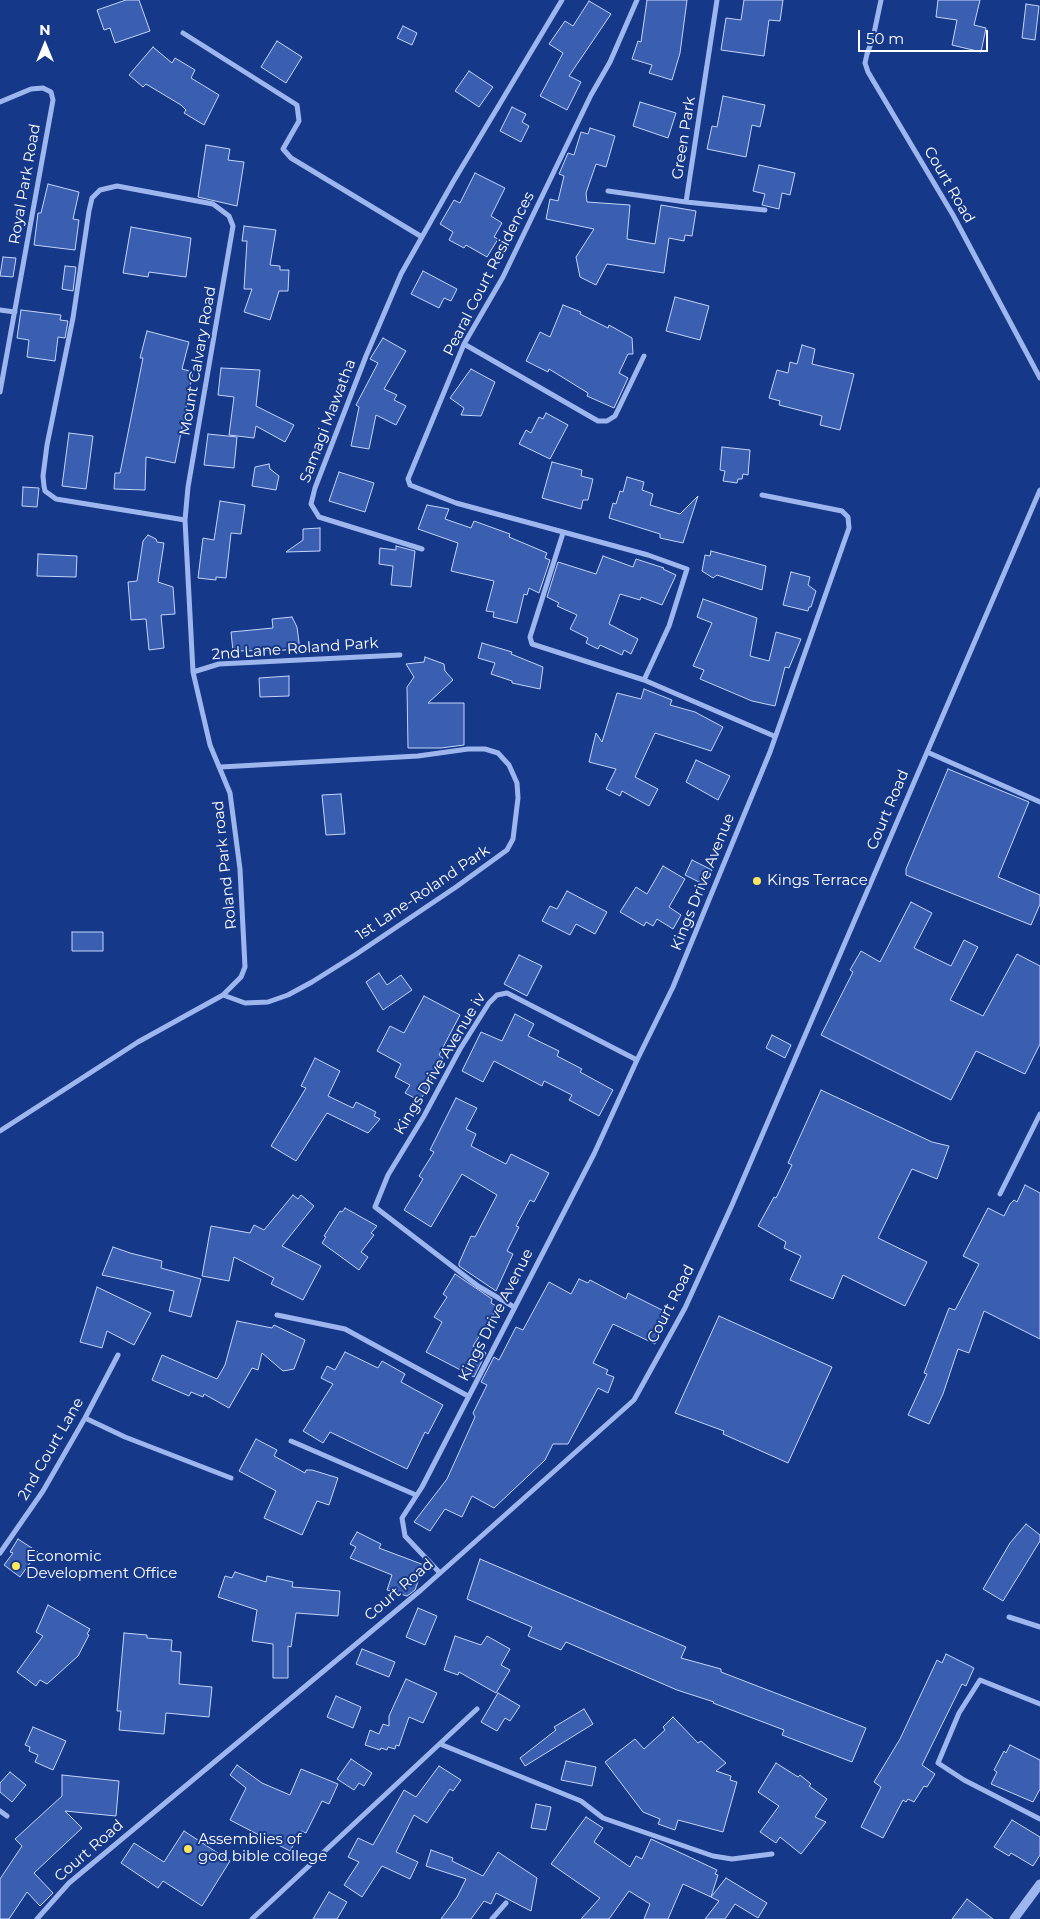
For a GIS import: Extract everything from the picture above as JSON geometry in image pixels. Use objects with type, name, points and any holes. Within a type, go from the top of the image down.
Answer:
[{"type":"street","name":"Samagi Mawatha","points":[[422,549],[319,518],[311,504],[315,488],[366,356],[401,274],[453,182],[562,0]]},
{"type":"street","name":"Pearal Court Residences","points":[[637,0],[610,62],[504,277],[464,344],[408,480],[410,485],[456,503],[563,533],[648,554],[687,569],[670,626],[644,680]]},
{"type":"street","name":"Green Park","points":[[608,191],[686,202],[717,0]]},
{"type":"street","name":"Court Road","points":[[882,0],[874,38],[866,54],[865,63],[868,72],[953,216],[1040,378]]},
{"type":"street","points":[[183,33],[297,105],[299,122],[283,149],[291,158],[422,237]]},
{"type":"street","name":"Royal Park Road","points":[[0,102],[31,89],[43,88],[51,92],[53,100],[0,392]]},
{"type":"street","name":"Mount Calvary Road","points":[[117,186],[213,204],[229,216],[232,226],[231,241],[188,487],[185,520],[56,499],[45,491],[43,476],[47,445],[73,318],[92,198],[100,190],[117,186]]},
{"type":"street","points":[[686,202],[765,210]]},
{"type":"street","points":[[0,310],[15,312]]},
{"type":"street","points":[[464,344],[598,421],[607,421],[615,416],[644,356]]},
{"type":"street","name":"Court Road","points":[[37,1919],[69,1883],[439,1572],[634,1400],[685,1308],[701,1274],[1040,490]]},
{"type":"street","name":"Kings Drive Avenue","points":[[439,1572],[405,1536],[402,1518],[416,1496],[594,1154],[673,987],[770,752],[774,736],[849,528],[848,517],[842,511],[762,495]]},
{"type":"street","name":"Roland Park road","points":[[0,1131],[138,1042],[223,995],[241,977],[246,967],[240,869],[230,793],[221,767],[210,746],[193,672],[185,520]]},
{"type":"street","points":[[563,533],[530,637],[532,644],[644,680],[774,736]]},
{"type":"street","name":"2nd Lane-Roland Park","points":[[193,672],[219,664],[400,655]]},
{"type":"street","name":"1st Lane-Roland Park","points":[[221,767],[418,756],[468,749],[485,749],[498,753],[509,765],[517,784],[518,798],[513,839],[507,850],[456,887],[312,982],[268,1002],[245,1003],[223,995]]},
{"type":"street","points":[[927,752],[1040,802]]},
{"type":"street","name":"Kings Drive Avenue iv","points":[[514,1307],[465,1276],[375,1207],[388,1175],[424,1116],[460,1049],[496,994],[507,993],[637,1060]]},
{"type":"street","points":[[1000,1194],[1040,1114]]},
{"type":"street","points":[[277,1316],[345,1329],[468,1396]]},
{"type":"street","name":"2nd Court Lane","points":[[0,1553],[43,1491],[85,1418],[118,1354]]},
{"type":"street","points":[[85,1418],[125,1437],[231,1478]]},
{"type":"street","points":[[291,1441],[416,1496]]},
{"type":"street","points":[[1009,1617],[1040,1627]]},
{"type":"street","points":[[1040,1704],[980,1680],[955,1720],[938,1763],[964,1780],[1040,1819]]},
{"type":"street","points":[[252,1919],[477,1709]]},
{"type":"street","points":[[440,1744],[581,1801],[602,1818],[691,1846],[713,1856],[732,1859],[772,1854]]},
{"type":"street","points":[[0,1810],[7,1816]]},
{"type":"street","points":[[1014,1919],[1040,1884]]},
{"type":"street","points":[[492,1919],[506,1903]]},
{"type":"building","points":[[126,0],[139,0],[150,31],[115,43],[110,28],[104,30],[97,10]]},
{"type":"building","points":[[647,0],[687,0],[680,53],[672,80],[649,73],[652,65],[632,59],[638,41],[641,42]]},
{"type":"building","points":[[744,0],[783,0],[780,21],[769,20],[764,56],[721,50],[726,18],[741,20]]},
{"type":"building","points":[[938,0],[980,0],[974,25],[986,28],[981,52],[952,45],[957,20],[936,17]]},
{"type":"building","points":[[589,1],[611,14],[569,76],[581,82],[567,110],[540,96],[563,53],[549,44],[565,21],[573,26]]},
{"type":"building","points":[[1026,4],[1039,6],[1035,40],[1022,38]]},
{"type":"building","points":[[403,26],[417,33],[412,45],[397,38]]},
{"type":"building","points":[[277,41],[302,57],[286,83],[261,67]]},
{"type":"building","points":[[153,47],[172,63],[175,58],[195,70],[191,78],[219,95],[204,125],[184,113],[186,110],[181,105],[146,84],[143,87],[129,75]]},
{"type":"building","points":[[469,71],[493,87],[479,107],[455,91]]},
{"type":"building","points":[[723,96],[765,105],[760,127],[752,125],[746,157],[707,149],[712,126],[717,127]]},
{"type":"building","points":[[640,102],[676,113],[668,138],[633,126]]},
{"type":"building","points":[[512,107],[526,114],[522,122],[529,126],[521,142],[500,131]]},
{"type":"building","points":[[590,128],[615,136],[606,167],[596,164],[586,193],[587,202],[630,205],[627,239],[655,244],[661,205],[696,211],[692,236],[685,235],[684,241],[669,238],[664,273],[607,264],[596,285],[580,277],[576,257],[594,229],[546,219],[550,199],[558,201],[564,176],[559,174],[568,153],[574,155],[581,132],[588,134]]},
{"type":"building","points":[[206,145],[230,149],[228,160],[244,162],[237,206],[198,197]]},
{"type":"building","points":[[759,165],[795,173],[790,195],[782,193],[779,209],[762,205],[765,194],[753,191]]},
{"type":"building","points":[[475,173],[505,188],[491,216],[502,223],[494,237],[498,239],[487,257],[466,245],[464,248],[449,240],[453,232],[440,224],[454,200],[460,203]]},
{"type":"building","points":[[48,184],[79,192],[73,219],[79,220],[75,250],[34,245],[38,213],[41,213]]},
{"type":"building","points":[[244,226],[276,230],[270,265],[280,266],[280,270],[289,270],[288,291],[279,291],[270,320],[244,312],[252,289],[244,289],[247,241],[242,241]]},
{"type":"building","points":[[131,227],[191,238],[186,277],[149,272],[148,277],[123,273]]},
{"type":"building","points":[[3,257],[16,258],[13,277],[0,276]]},
{"type":"building","points":[[65,266],[76,267],[73,291],[62,289]]},
{"type":"building","points":[[423,271],[457,289],[451,301],[444,298],[439,308],[411,294]]},
{"type":"building","points":[[675,297],[709,306],[700,340],[666,331]]},
{"type":"building","points":[[563,305],[581,312],[580,314],[608,328],[609,325],[632,338],[633,354],[628,354],[619,373],[628,378],[614,408],[587,396],[588,393],[549,369],[548,372],[526,361],[540,332],[550,337]]},
{"type":"building","points":[[21,310],[61,315],[60,320],[68,321],[65,338],[58,337],[55,361],[27,357],[29,340],[17,338]]},
{"type":"building","points":[[147,331],[189,342],[182,369],[193,372],[175,463],[146,457],[145,490],[114,489],[115,473],[120,473],[143,358],[140,358]]},
{"type":"building","points":[[383,338],[406,351],[384,389],[397,395],[394,400],[406,406],[396,425],[376,415],[369,449],[351,446],[359,407],[356,405],[378,363],[370,359]]},
{"type":"building","points":[[802,345],[815,349],[812,364],[854,374],[840,430],[820,425],[822,416],[779,405],[780,401],[769,398],[777,370],[788,373],[790,362],[797,364]]},
{"type":"building","points":[[221,368],[260,370],[256,406],[294,425],[285,442],[256,426],[254,438],[229,435],[234,397],[218,395]]},
{"type":"building","points":[[471,369],[495,382],[481,416],[461,415],[464,408],[450,398]]},
{"type":"building","points":[[546,413],[568,425],[550,459],[519,444],[526,430],[531,433],[539,417],[543,419]]},
{"type":"building","points":[[69,433],[93,436],[86,489],[62,486]]},
{"type":"building","points":[[208,434],[237,437],[234,468],[204,465]]},
{"type":"building","points":[[722,447],[750,450],[748,475],[743,474],[742,479],[738,479],[737,483],[723,481],[725,471],[720,470]]},
{"type":"building","points":[[552,462],[582,470],[581,476],[593,479],[588,500],[583,500],[581,509],[542,498]]},
{"type":"building","points":[[269,464],[270,469],[279,476],[276,490],[252,486],[255,467]]},
{"type":"building","points":[[339,472],[374,483],[365,512],[329,501]]},
{"type":"building","points":[[627,477],[644,482],[642,490],[653,494],[650,505],[680,514],[698,496],[683,543],[660,538],[660,534],[609,518],[613,503],[616,504],[620,491],[623,492]]},
{"type":"building","points":[[23,487],[39,488],[37,507],[22,506]]},
{"type":"building","points":[[220,501],[245,505],[241,534],[231,533],[226,578],[216,577],[216,580],[198,578],[203,538],[214,540]]},
{"type":"building","points":[[427,505],[449,509],[445,519],[471,528],[474,521],[510,534],[509,537],[547,553],[545,558],[550,560],[539,593],[529,588],[527,595],[524,594],[517,623],[493,617],[494,612],[486,611],[494,581],[451,571],[458,543],[418,529]]},
{"type":"building","points":[[320,528],[320,551],[286,552],[303,540],[303,529]]},
{"type":"building","points":[[148,535],[156,539],[157,542],[164,543],[158,582],[173,587],[175,614],[161,615],[164,648],[149,650],[146,619],[131,620],[128,582],[137,581],[143,541]]},
{"type":"building","points":[[396,546],[415,551],[411,587],[391,585],[393,566],[379,564],[380,548],[396,550]]},
{"type":"building","points":[[711,551],[766,566],[762,590],[717,575],[713,578],[702,571],[705,555],[710,556]]},
{"type":"building","points":[[38,554],[77,556],[76,577],[37,576]]},
{"type":"building","points":[[603,556],[633,567],[636,559],[664,568],[676,575],[662,605],[641,597],[640,600],[620,594],[609,624],[638,639],[631,654],[624,650],[622,655],[600,645],[598,649],[586,643],[588,638],[570,629],[577,615],[557,606],[559,603],[547,597],[558,562],[596,574]]},
{"type":"building","points":[[791,572],[810,577],[808,585],[816,591],[808,611],[783,605]]},
{"type":"building","points":[[703,599],[757,618],[750,656],[769,661],[776,632],[801,639],[789,668],[785,667],[775,706],[752,701],[700,679],[704,670],[693,666],[712,623],[697,617]]},
{"type":"building","points":[[292,617],[297,627],[300,650],[233,651],[231,632],[273,628],[272,619]]},
{"type":"building","points":[[482,643],[512,652],[511,654],[543,667],[540,689],[512,683],[512,681],[491,674],[495,663],[478,658]]},
{"type":"building","points":[[425,657],[444,664],[445,671],[453,680],[428,703],[464,703],[464,745],[441,748],[408,748],[407,687],[414,677],[406,664],[424,662]]},
{"type":"building","points":[[289,676],[289,696],[260,697],[259,678]]},
{"type":"building","points":[[644,689],[672,700],[670,705],[695,712],[723,727],[711,751],[655,733],[635,777],[658,789],[649,806],[622,791],[620,796],[606,789],[616,769],[589,762],[596,733],[602,742],[617,693],[641,699]]},
{"type":"building","points":[[696,760],[730,776],[718,800],[686,782]]},
{"type":"building","points":[[948,769],[1029,802],[998,877],[1040,895],[1040,904],[1031,925],[906,875],[906,869]]},
{"type":"building","points":[[341,794],[345,834],[326,835],[322,795]]},
{"type":"building","points":[[692,860],[712,870],[705,885],[685,875]]},
{"type":"building","points":[[663,866],[685,879],[669,907],[681,915],[673,929],[657,919],[653,926],[646,922],[644,926],[620,912],[636,887],[647,894]]},
{"type":"building","points":[[567,891],[607,912],[595,934],[576,924],[570,935],[542,921],[550,906],[557,909]]},
{"type":"building","points":[[911,902],[932,913],[914,948],[951,966],[964,940],[978,947],[950,1000],[983,1016],[1017,954],[1040,966],[1040,1044],[1025,1074],[976,1051],[951,1100],[821,1035],[853,972],[850,970],[861,951],[880,962]]},
{"type":"building","points":[[72,932],[103,932],[103,951],[72,951]]},
{"type":"building","points":[[519,955],[542,966],[527,996],[504,984]]},
{"type":"building","points":[[379,973],[387,985],[401,975],[412,990],[383,1010],[366,982]]},
{"type":"building","points":[[424,996],[460,1015],[439,1055],[443,1058],[420,1101],[405,1093],[410,1085],[395,1077],[401,1064],[377,1051],[390,1026],[404,1033]]},
{"type":"building","points":[[515,1014],[534,1024],[528,1036],[559,1051],[557,1056],[582,1069],[580,1072],[613,1090],[599,1116],[569,1100],[572,1095],[544,1081],[542,1086],[494,1061],[483,1082],[462,1071],[481,1032],[502,1041]]},
{"type":"building","points":[[772,1035],[791,1045],[785,1058],[766,1048]]},
{"type":"building","points":[[315,1058],[340,1071],[328,1096],[353,1108],[356,1102],[376,1112],[374,1116],[380,1119],[368,1133],[327,1113],[296,1161],[271,1146],[306,1088],[301,1086]]},
{"type":"building","points":[[821,1090],[932,1142],[949,1146],[937,1179],[912,1169],[878,1238],[927,1262],[905,1306],[843,1275],[833,1299],[790,1280],[801,1256],[784,1248],[786,1242],[758,1226],[774,1197],[776,1198],[792,1165],[788,1163]]},
{"type":"building","points":[[456,1098],[477,1108],[466,1129],[476,1134],[471,1146],[506,1164],[511,1154],[549,1173],[534,1202],[530,1200],[516,1226],[519,1227],[507,1251],[513,1254],[496,1291],[459,1266],[459,1263],[471,1236],[475,1237],[497,1195],[462,1174],[431,1227],[404,1210],[423,1179],[419,1176],[434,1152],[430,1150]]},
{"type":"building","points":[[1025,1185],[1040,1193],[1040,1339],[984,1311],[969,1353],[958,1349],[943,1394],[929,1424],[908,1415],[927,1374],[924,1373],[949,1308],[955,1310],[979,1264],[963,1256],[988,1208],[1004,1216],[1010,1204],[1014,1200],[1017,1202]]},
{"type":"building","points":[[293,1195],[298,1199],[301,1195],[314,1206],[282,1246],[321,1266],[303,1300],[271,1284],[274,1278],[234,1257],[229,1281],[202,1276],[211,1226],[250,1233],[254,1225],[264,1230]]},
{"type":"building","points":[[345,1208],[377,1226],[371,1233],[374,1235],[361,1252],[368,1257],[359,1270],[322,1243],[326,1237],[324,1236],[340,1211],[342,1212]]},
{"type":"building","points":[[113,1247],[162,1261],[161,1268],[201,1279],[191,1317],[169,1311],[174,1291],[102,1275]]},
{"type":"building","points":[[455,1274],[492,1299],[491,1303],[498,1307],[473,1346],[486,1353],[474,1377],[426,1352],[442,1322],[434,1317],[447,1297],[443,1294]]},
{"type":"building","points":[[579,1279],[588,1283],[590,1280],[626,1299],[628,1293],[670,1314],[655,1344],[613,1324],[593,1363],[608,1370],[606,1374],[614,1377],[608,1393],[598,1388],[568,1444],[553,1444],[545,1460],[494,1508],[472,1496],[462,1517],[445,1509],[430,1531],[414,1522],[447,1479],[475,1417],[473,1413],[487,1385],[481,1382],[494,1357],[499,1360],[516,1327],[523,1330],[549,1282],[571,1294]]},
{"type":"building","points":[[97,1287],[151,1313],[134,1345],[107,1331],[102,1348],[80,1342]]},
{"type":"building","points":[[719,1316],[832,1367],[788,1463],[723,1434],[724,1431],[675,1413]]},
{"type":"building","points":[[237,1321],[272,1328],[274,1325],[305,1340],[294,1369],[283,1371],[262,1353],[258,1370],[252,1368],[229,1408],[204,1394],[203,1397],[191,1392],[189,1396],[152,1380],[162,1355],[217,1379],[225,1365]]},
{"type":"building","points":[[345,1352],[378,1368],[382,1361],[405,1374],[401,1382],[443,1405],[428,1434],[425,1432],[407,1469],[330,1432],[323,1443],[303,1431],[333,1384],[321,1378],[327,1366],[335,1370]]},
{"type":"building","points":[[256,1439],[277,1450],[274,1456],[305,1473],[306,1470],[312,1470],[338,1478],[329,1505],[317,1501],[302,1535],[264,1518],[276,1491],[239,1471]]},
{"type":"building","points":[[1026,1524],[1040,1535],[1040,1541],[1003,1601],[983,1589],[1010,1543]]},
{"type":"building","points":[[357,1532],[381,1544],[379,1548],[424,1565],[415,1590],[407,1596],[387,1590],[392,1575],[350,1558],[356,1547],[350,1544]]},
{"type":"building","points":[[18,1539],[38,1552],[20,1577],[4,1565],[13,1553],[10,1552]]},
{"type":"building","points":[[480,1559],[686,1647],[681,1658],[721,1669],[721,1672],[866,1728],[852,1762],[782,1735],[784,1730],[714,1702],[677,1690],[566,1642],[561,1650],[528,1636],[532,1627],[467,1599]]},
{"type":"building","points":[[235,1572],[266,1582],[267,1576],[293,1582],[292,1587],[340,1591],[338,1616],[296,1613],[291,1647],[288,1646],[288,1678],[273,1678],[273,1644],[252,1641],[257,1610],[218,1597],[225,1576],[232,1578]]},
{"type":"building","points":[[48,1605],[90,1629],[87,1634],[89,1635],[78,1656],[47,1684],[40,1680],[36,1686],[17,1672],[43,1636],[36,1632]]},
{"type":"building","points":[[418,1608],[437,1616],[425,1645],[406,1637]]},
{"type":"building","points":[[124,1633],[147,1635],[147,1638],[172,1640],[171,1651],[181,1652],[179,1684],[212,1687],[209,1717],[166,1713],[164,1734],[119,1730],[121,1711],[117,1711]]},
{"type":"building","points":[[455,1636],[481,1645],[487,1636],[510,1649],[501,1665],[510,1670],[496,1693],[459,1672],[458,1675],[444,1670]]},
{"type":"building","points":[[362,1649],[395,1662],[389,1677],[356,1664]]},
{"type":"building","points":[[946,1654],[974,1668],[966,1686],[962,1684],[922,1765],[935,1774],[927,1787],[924,1786],[914,1802],[908,1799],[906,1802],[903,1800],[883,1838],[861,1827],[881,1787],[874,1782],[900,1739],[937,1660],[942,1663]]},
{"type":"building","points":[[406,1679],[437,1693],[423,1723],[409,1717],[399,1746],[396,1745],[395,1749],[388,1747],[387,1750],[381,1748],[380,1750],[365,1745],[370,1730],[379,1734],[383,1724],[389,1726],[389,1716]]},
{"type":"building","points":[[498,1693],[520,1706],[510,1721],[505,1718],[497,1731],[481,1722]]},
{"type":"building","points":[[336,1696],[361,1707],[353,1728],[327,1717]]},
{"type":"building","points":[[584,1709],[593,1724],[525,1766],[520,1758],[556,1730],[554,1727]]},
{"type":"building","points":[[673,1717],[698,1743],[701,1741],[726,1763],[716,1771],[731,1776],[730,1780],[737,1782],[723,1832],[678,1820],[675,1830],[658,1824],[660,1819],[643,1812],[605,1762],[635,1739],[644,1749],[665,1730],[663,1727]]},
{"type":"building","points":[[33,1727],[66,1741],[53,1770],[35,1762],[38,1755],[29,1751],[30,1747],[25,1745]]},
{"type":"building","points":[[1010,1745],[1040,1760],[1040,1789],[1033,1802],[991,1784],[997,1772],[994,1770],[1004,1751],[1006,1753]]},
{"type":"building","points":[[351,1759],[372,1773],[364,1786],[359,1783],[354,1790],[337,1779]]},
{"type":"building","points":[[566,1761],[596,1767],[592,1786],[561,1780]]},
{"type":"building","points":[[776,1763],[798,1777],[800,1775],[811,1784],[809,1786],[827,1799],[815,1817],[826,1822],[801,1854],[780,1837],[776,1843],[760,1832],[779,1806],[758,1792]]},
{"type":"building","points":[[237,1765],[262,1783],[290,1795],[301,1769],[338,1784],[329,1804],[322,1801],[306,1833],[301,1831],[290,1851],[230,1820],[246,1788],[230,1775]]},
{"type":"building","points":[[439,1766],[461,1780],[453,1791],[450,1789],[427,1823],[414,1815],[396,1852],[418,1862],[410,1879],[382,1866],[362,1897],[344,1885],[359,1862],[348,1857],[358,1838],[373,1845],[404,1790],[416,1797]]},
{"type":"building","points":[[10,1772],[26,1785],[12,1802],[0,1792],[0,1783]]},
{"type":"building","points":[[62,1775],[119,1781],[116,1816],[65,1811],[82,1828],[34,1873],[53,1893],[40,1906],[27,1892],[9,1919],[0,1919],[0,1879],[22,1846],[15,1839],[62,1796]]},
{"type":"building","points":[[536,1804],[551,1807],[546,1830],[531,1828]]},
{"type":"building","points":[[586,1817],[603,1828],[594,1842],[630,1867],[636,1856],[642,1859],[651,1839],[717,1870],[715,1874],[718,1875],[711,1897],[683,1884],[668,1919],[644,1919],[650,1904],[629,1891],[609,1919],[581,1919],[600,1898],[551,1864]]},
{"type":"building","points":[[1012,1820],[1040,1837],[1040,1855],[1033,1866],[1011,1853],[1009,1856],[994,1847]]},
{"type":"building","points":[[184,1831],[230,1861],[202,1906],[163,1881],[158,1888],[121,1863],[134,1843],[164,1862]]},
{"type":"building","points":[[431,1850],[453,1858],[452,1861],[483,1876],[498,1852],[537,1878],[531,1911],[496,1893],[491,1904],[484,1901],[471,1919],[441,1919],[457,1897],[466,1879],[426,1866]]},
{"type":"building","points":[[726,1878],[767,1903],[758,1918],[735,1904],[725,1919],[705,1919],[719,1901],[711,1897]]},
{"type":"building","points":[[329,1892],[347,1902],[337,1919],[313,1919]]},
{"type":"building","points":[[967,1899],[993,1919],[952,1919]]},
{"type":"place","name":"Kings Terrace","points":[[757,881]]},
{"type":"place","name":"Economic Development Office","points":[[16,1566]]},
{"type":"place","name":"Assemblies of god bible college","points":[[188,1849]]}]
